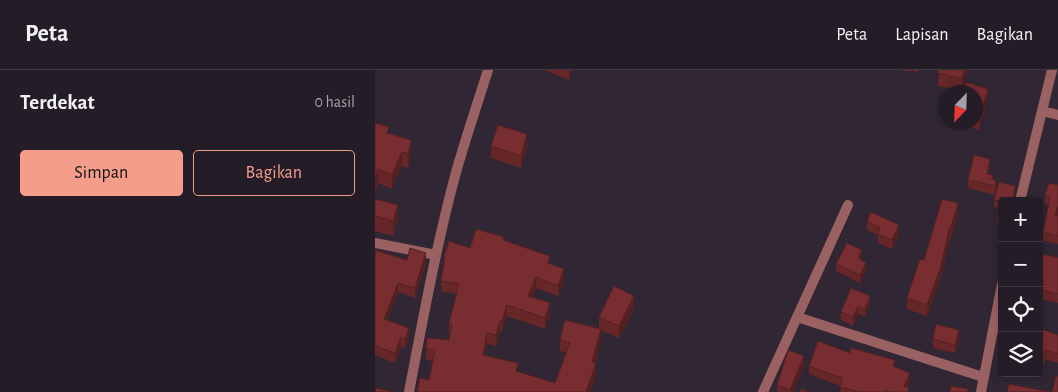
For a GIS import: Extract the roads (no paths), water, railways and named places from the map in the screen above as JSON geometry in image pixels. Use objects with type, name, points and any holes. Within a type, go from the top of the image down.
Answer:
[{"type":"street","points":[[409,392],[436,255],[456,174],[488,70]]},
{"type":"street","points":[[1021,197],[1052,70]]},
{"type":"street","points":[[1042,111],[1058,114]]},
{"type":"street","points":[[763,392],[848,205]]},
{"type":"street","points":[[375,243],[436,255]]},
{"type":"street","points":[[981,392],[1001,287]]},
{"type":"street","points":[[797,317],[983,377]]}]
